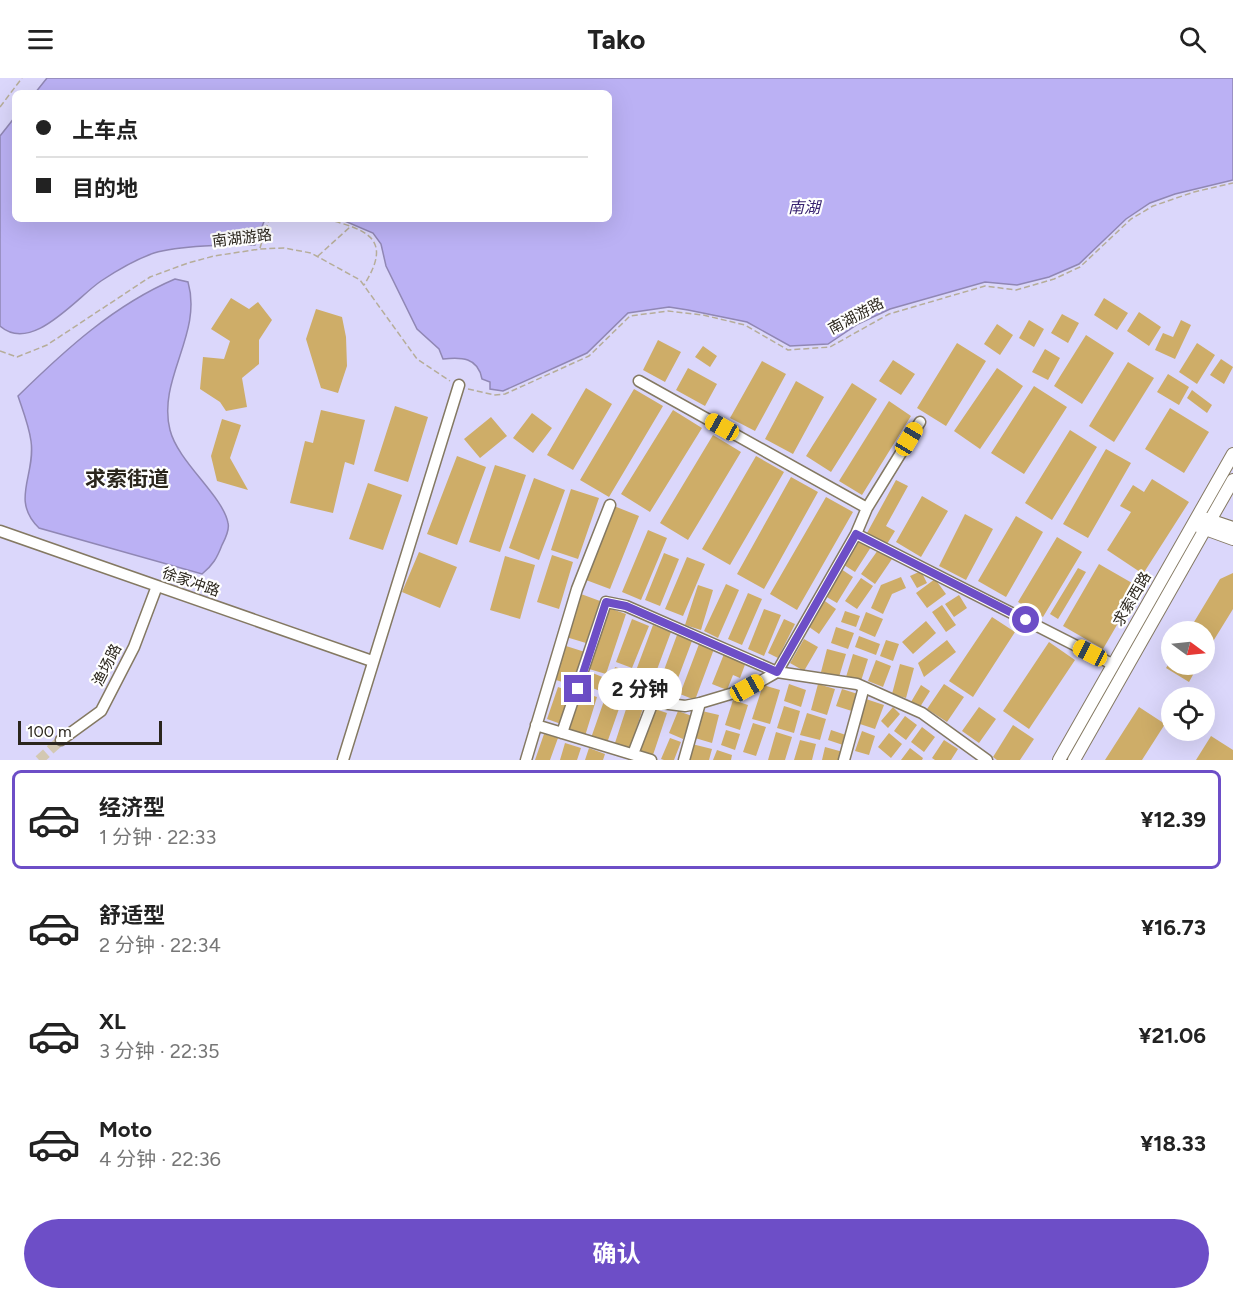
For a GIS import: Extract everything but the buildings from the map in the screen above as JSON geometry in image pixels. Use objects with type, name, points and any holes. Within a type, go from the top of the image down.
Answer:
[{"type":"main road","name":"求索西路","points":[[1074,760],[1202,522],[1233,454]]},
{"type":"main road","name":"求索西路","points":[[1059,760],[1112,664],[1202,522],[1233,480]]},
{"type":"main road","points":[[1202,522],[1233,528]]},
{"type":"main road","points":[[1202,522],[1233,539]]},
{"type":"street","points":[[639,381],[867,508]]},
{"type":"street","points":[[343,760],[459,385]]},
{"type":"street","points":[[633,754],[653,702],[685,706],[700,703],[747,688],[777,672],[856,534],[867,508],[920,422]]},
{"type":"street","points":[[526,760],[577,589],[610,505]]},
{"type":"street","name":"徐家冲路","points":[[0,531],[372,661]]},
{"type":"street","points":[[856,534],[1112,664]]},
{"type":"street","name":"渔场路","points":[[61,740],[100,711],[134,647],[157,586]]},
{"type":"street","points":[[562,733],[606,602],[626,606],[777,672],[864,687],[922,712],[987,760]]},
{"type":"street","points":[[844,760],[864,687]]},
{"type":"street","points":[[684,760],[700,703]]},
{"type":"street","points":[[536,725],[651,760]]},
{"type":"path","points":[[13,90],[22,78]]},
{"type":"path","points":[[0,107],[12,91]]},
{"type":"path","name":"南湖游路","points":[[0,351],[16,357],[47,345],[150,278],[214,256],[284,248],[318,256],[344,270],[363,285],[417,358],[442,378],[475,392],[505,394],[588,356],[630,316],[668,311],[704,315],[745,326],[788,350],[830,347],[889,314],[985,286],[1016,290],[1054,279],[1080,267],[1131,219],[1153,206],[1194,192],[1233,183]]},
{"type":"path","points":[[260,249],[268,222]]},
{"type":"path","points":[[336,222],[367,232],[377,246],[373,267],[363,285]]},
{"type":"path","points":[[318,256],[350,226]]},
{"type":"shaded area","points":[[0,78],[1233,78],[1233,760],[0,760]]},
{"type":"water","name":"南湖","points":[[47,78],[1233,78],[1233,180],[1175,194],[1150,203],[1126,219],[1079,264],[1049,277],[1017,285],[985,282],[890,309],[858,324],[828,344],[790,346],[747,322],[669,307],[628,313],[587,353],[503,391],[490,389],[490,382],[482,379],[473,362],[456,358],[443,359],[439,349],[417,329],[386,266],[381,244],[373,233],[347,222],[612,222],[612,90],[37,90]]},
{"type":"water","points":[[12,121],[12,222],[264,222],[255,245],[204,246],[154,253],[101,281],[39,329],[26,333],[13,333],[0,326],[0,136]]},
{"type":"water","points":[[175,279],[188,282],[191,301],[190,320],[169,393],[170,430],[182,454],[218,502],[228,526],[227,534],[216,558],[202,574],[39,528],[26,507],[25,497],[32,453],[27,424],[18,396],[72,346],[111,315]]},
{"type":"tunnel","points":[[39,760],[61,740]]},
{"type":"district","name":"求索街道","points":[[127,479]]},
{"type":"route","points":[[578,689],[606,602],[626,606],[736,652],[777,672],[856,534],[1026,620]]}]
